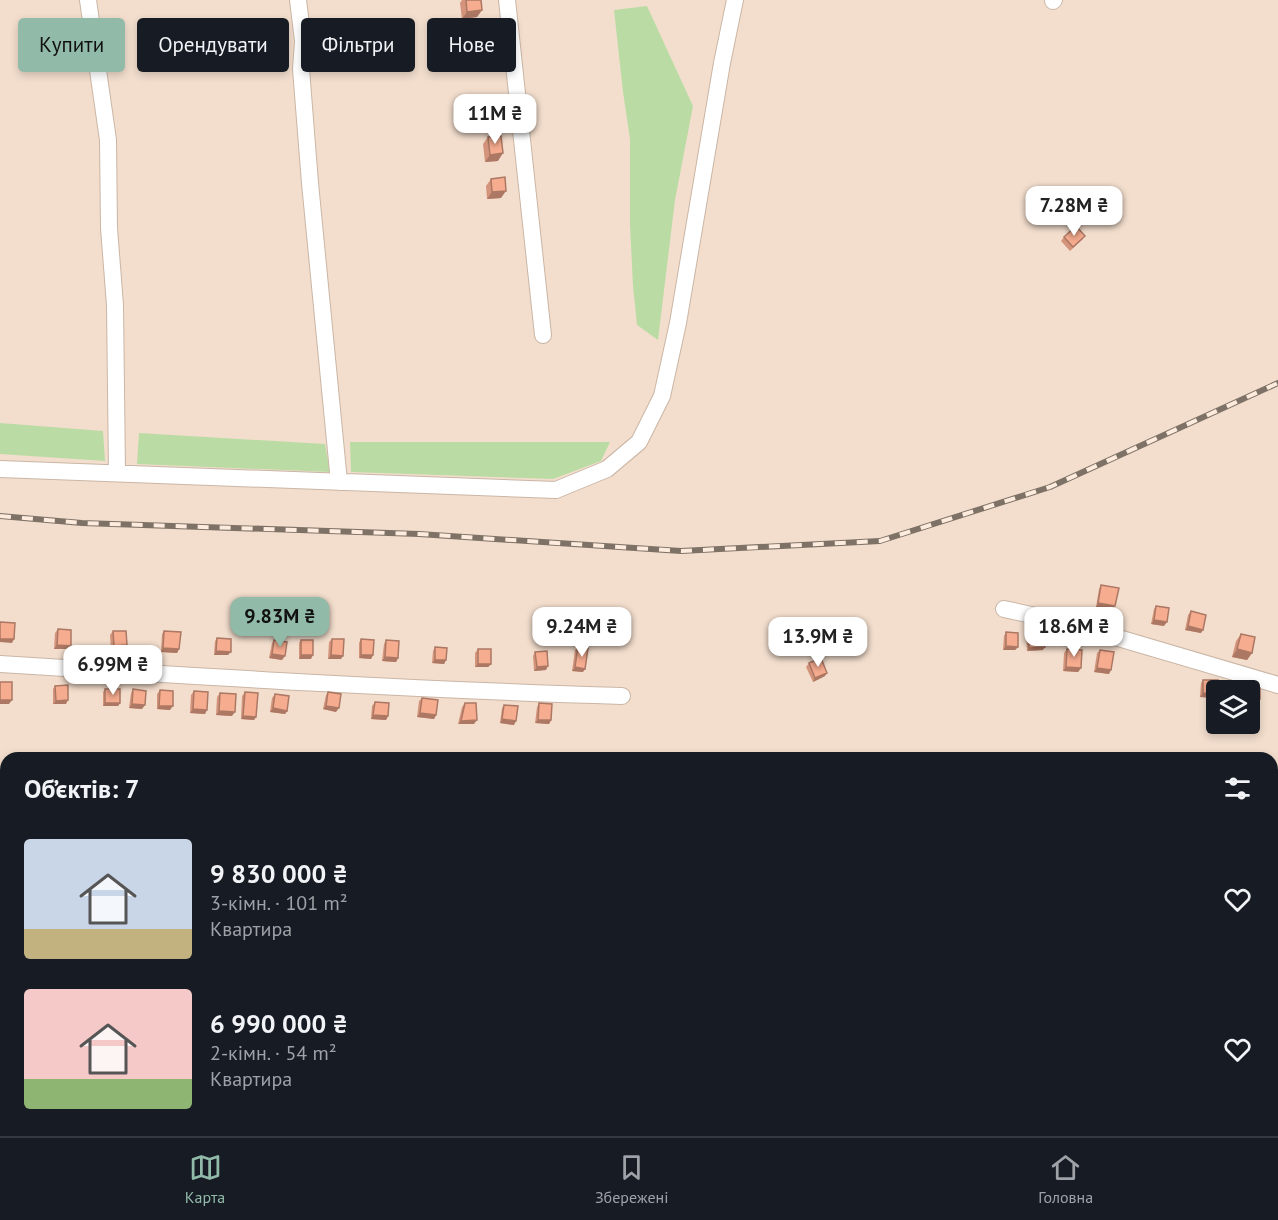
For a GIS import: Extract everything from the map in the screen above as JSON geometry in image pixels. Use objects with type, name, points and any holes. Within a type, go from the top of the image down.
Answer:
[{"type":"street","points":[[88,0],[108,140],[109,228],[115,305],[117,473]]},
{"type":"street","points":[[298,0],[303,41],[301,69],[309,183],[339,482]]},
{"type":"street","points":[[507,0],[543,335]]},
{"type":"street","points":[[0,469],[556,490],[607,469],[639,442],[662,396],[678,323],[722,63],[735,0]]},
{"type":"street","points":[[1004,609],[1064,622],[1278,685]]},
{"type":"street","points":[[0,664],[497,692],[622,696]]},
{"type":"green space","points":[[647,6],[693,106],[675,200],[658,340],[637,325],[630,225],[630,139],[614,10]]},
{"type":"green space","points":[[0,423],[103,431],[105,461],[0,454]]},
{"type":"green space","points":[[139,433],[325,444],[330,472],[137,464]]},
{"type":"green space","points":[[350,442],[610,442],[601,461],[553,479],[351,472]]},
{"type":"building","points":[[466,0],[481,0],[482,10],[467,12]]},
{"type":"building","points":[[501,136],[503,153],[490,155],[488,137]]},
{"type":"building","points":[[505,177],[506,191],[492,192],[491,179]]},
{"type":"building","points":[[1076,226],[1085,236],[1073,247],[1064,237]]},
{"type":"building","points":[[1101,585],[1119,588],[1115,606],[1098,603]]},
{"type":"building","points":[[1156,606],[1169,608],[1167,622],[1154,620]]},
{"type":"building","points":[[1191,611],[1206,615],[1203,630],[1188,626]]},
{"type":"building","points":[[0,622],[15,623],[14,639],[0,639]]},
{"type":"building","points":[[58,629],[71,630],[71,646],[57,645]]},
{"type":"building","points":[[1044,630],[1045,647],[1029,648],[1028,631]]},
{"type":"building","points":[[113,631],[126,631],[127,645],[114,646]]},
{"type":"building","points":[[164,631],[181,632],[179,649],[163,648]]},
{"type":"building","points":[[1006,632],[1018,633],[1018,647],[1006,646]]},
{"type":"building","points":[[1241,634],[1255,637],[1252,653],[1237,649]]},
{"type":"building","points":[[217,638],[231,639],[231,652],[216,651]]},
{"type":"building","points":[[332,639],[344,639],[343,656],[331,655]]},
{"type":"building","points":[[361,639],[374,640],[373,655],[361,655]]},
{"type":"building","points":[[274,640],[287,642],[285,656],[272,654]]},
{"type":"building","points":[[301,640],[313,640],[313,655],[301,655]]},
{"type":"building","points":[[386,640],[399,641],[398,658],[385,657]]},
{"type":"building","points":[[578,646],[588,648],[585,669],[575,667]]},
{"type":"building","points":[[435,647],[447,648],[446,660],[435,660]]},
{"type":"building","points":[[478,649],[491,649],[491,664],[478,664]]},
{"type":"building","points":[[1067,649],[1082,650],[1081,668],[1066,667]]},
{"type":"building","points":[[1100,650],[1114,652],[1111,670],[1097,668]]},
{"type":"building","points":[[547,651],[548,666],[537,667],[535,652]]},
{"type":"building","points":[[821,658],[827,673],[815,678],[809,663]]},
{"type":"building","points":[[1203,680],[1206,680],[1206,693],[1203,693]]},
{"type":"building","points":[[0,682],[12,682],[12,700],[0,700]]},
{"type":"building","points":[[68,685],[68,700],[56,701],[55,686]]},
{"type":"building","points":[[105,689],[120,689],[120,703],[105,703]]},
{"type":"building","points":[[133,689],[146,691],[145,705],[132,704]]},
{"type":"building","points":[[160,690],[173,691],[173,706],[159,706]]},
{"type":"building","points":[[194,691],[208,692],[207,710],[193,709]]},
{"type":"building","points":[[245,692],[258,693],[256,717],[243,716]]},
{"type":"building","points":[[328,692],[341,694],[339,708],[326,706]]},
{"type":"building","points":[[220,693],[236,694],[235,712],[219,711]]},
{"type":"building","points":[[275,694],[289,696],[287,711],[273,708]]},
{"type":"building","points":[[422,698],[438,700],[436,715],[420,713]]},
{"type":"building","points":[[375,702],[389,703],[388,716],[373,715]]},
{"type":"building","points":[[465,703],[476,703],[477,720],[461,721]]},
{"type":"building","points":[[539,703],[552,704],[551,720],[538,720]]},
{"type":"building","points":[[504,705],[518,706],[516,721],[502,719]]},
{"type":"railway","points":[[0,516],[82,523],[419,534],[681,551],[880,541],[1050,487],[1278,383]]}]
